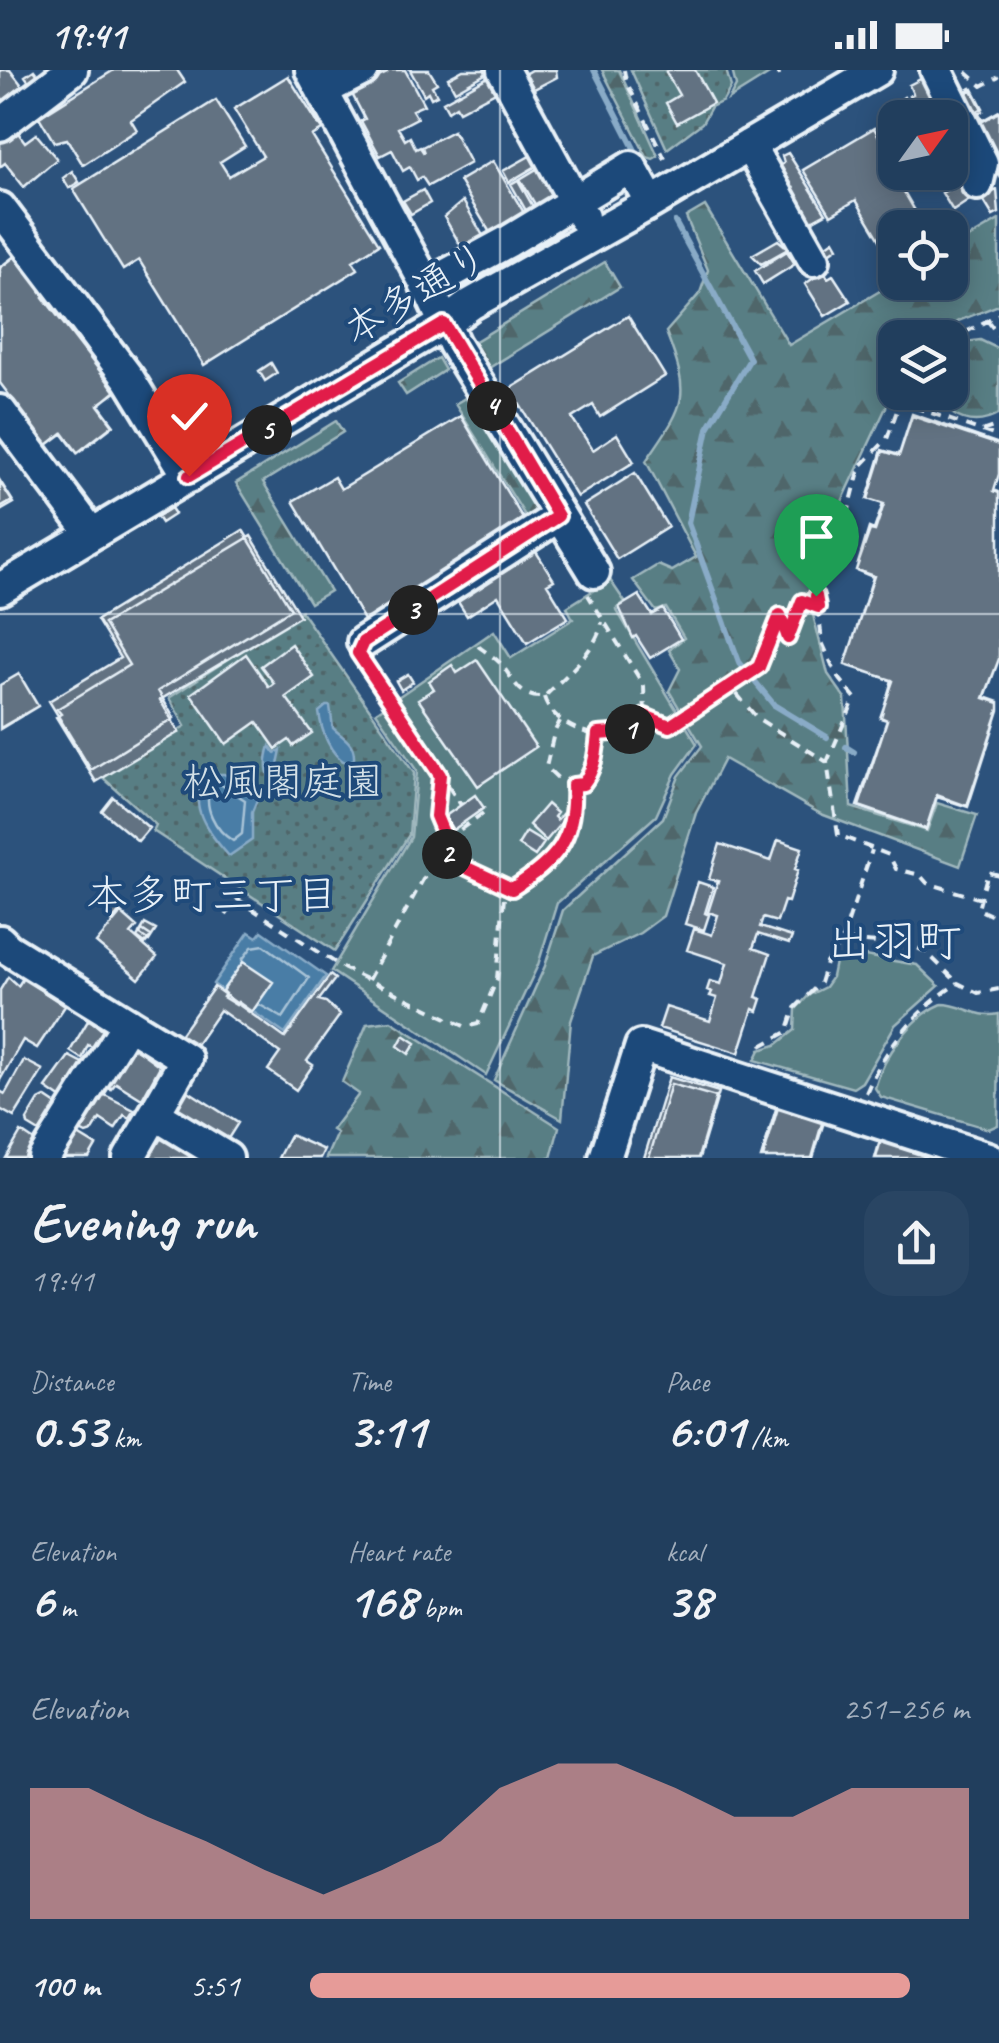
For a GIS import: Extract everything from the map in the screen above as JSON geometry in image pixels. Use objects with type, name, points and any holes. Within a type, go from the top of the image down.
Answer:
[{"type":"street","points":[[0,125],[72,70]]},
{"type":"street","points":[[364,70],[317,81],[444,324],[594,572]]},
{"type":"street","name":"本多通り","points":[[0,590],[444,324],[470,304],[876,70]]},
{"type":"street","points":[[936,70],[982,162],[978,184]]},
{"type":"street","points":[[506,71],[593,235]]},
{"type":"street","points":[[749,146],[814,260]]},
{"type":"street","points":[[426,286],[631,167],[651,203]]},
{"type":"street","points":[[0,208],[129,379],[189,476]]},
{"type":"street","points":[[0,410],[92,534]]},
{"type":"street","points":[[363,642],[558,516]]},
{"type":"street","points":[[2,950],[186,1060],[129,1158]]},
{"type":"street","points":[[44,1158],[128,1023]]},
{"type":"street","points":[[606,1158],[641,1046],[988,1158]]},
{"type":"street","points":[[156,1115],[227,1158]]},
{"type":"path","points":[[624,70],[626,82],[665,159]]},
{"type":"path","points":[[963,70],[982,86],[999,77]]},
{"type":"path","points":[[968,330],[999,314]]},
{"type":"path","points":[[987,320],[999,336]]},
{"type":"path","points":[[897,410],[887,439],[860,467],[839,548],[824,572],[816,596],[822,642],[836,674],[856,698],[827,762],[838,835],[889,855],[896,869],[981,899]]},
{"type":"path","points":[[921,410],[999,437]]},
{"type":"path","points":[[982,431],[999,425]]},
{"type":"path","points":[[645,716],[670,726],[759,667],[780,615],[788,638],[802,601],[818,607]]},
{"type":"path","points":[[478,646],[499,662],[519,690],[531,698],[544,698],[584,655],[602,628],[602,617],[644,686],[645,716]]},
{"type":"path","points":[[363,642],[358,653],[460,804]]},
{"type":"path","points":[[730,686],[756,718],[827,762]]},
{"type":"path","points":[[544,698],[547,709],[560,720],[598,734],[627,732],[645,716]]},
{"type":"path","points":[[560,720],[546,768],[562,782],[583,784],[594,766],[598,734]]},
{"type":"path","points":[[440,775],[436,816],[448,855],[454,862],[512,889]]},
{"type":"path","points":[[226,915],[237,899],[368,981],[466,1027],[478,1024],[496,979],[504,897],[556,855],[571,830],[573,785]]},
{"type":"path","points":[[446,840],[484,813]]},
{"type":"path","points":[[761,1046],[787,1032],[795,1008],[820,984],[826,963],[842,940],[872,849]]},
{"type":"path","points":[[368,981],[426,874],[435,862],[448,855]]},
{"type":"path","points":[[999,875],[988,872],[978,909],[999,919]]},
{"type":"path","points":[[842,940],[913,946],[926,952],[958,984],[978,993],[999,989]]},
{"type":"path","points":[[856,1116],[878,1066],[907,1024],[934,999],[958,984]]},
{"type":"green space","points":[[602,70],[619,70],[658,156],[647,157]]},
{"type":"green space","points":[[631,70],[726,70],[731,87],[723,101],[711,107],[702,123],[667,149]]},
{"type":"green space","points":[[732,70],[774,71],[729,99],[736,86]]},
{"type":"green space","points":[[705,206],[789,345],[878,292],[878,300],[968,300],[968,238],[999,220],[999,305],[961,320],[878,320],[878,410],[885,410],[811,568],[809,599],[828,674],[845,698],[851,807],[927,831],[937,803],[977,815],[960,866],[821,814],[724,759],[696,813],[663,916],[640,933],[593,956],[571,1021],[562,1119],[494,1080],[545,966],[563,910],[663,818],[679,776],[702,746],[669,691],[680,669],[669,650],[684,638],[666,608],[656,611],[633,580],[658,565],[672,571],[696,557],[646,461],[669,426],[680,400],[679,372],[666,332],[700,293],[708,270],[686,217]]},
{"type":"green space","points":[[605,262],[620,287],[489,368],[474,342]]},
{"type":"green space","points":[[980,340],[999,349],[999,414],[980,421],[963,419],[949,410],[968,410],[968,342]]},
{"type":"green space","points":[[438,358],[445,370],[406,395],[398,383]]},
{"type":"green space","points":[[475,392],[548,510],[529,522],[455,404]]},
{"type":"green space","points":[[336,421],[343,432],[263,482],[330,591],[310,603],[236,483]]},
{"type":"green space","points":[[610,580],[625,602],[616,609],[697,744],[675,774],[656,816],[557,903],[538,965],[486,1075],[331,971],[411,837],[417,771],[376,712],[494,631],[511,658],[573,619],[567,607]]},
{"type":"green space","name":"松風閣庭園","points":[[301,611],[414,773],[409,835],[335,951],[153,831],[156,825],[101,776],[185,726],[169,698]]},
{"type":"green space","points":[[865,956],[917,965],[939,986],[895,1025],[862,1082],[853,1088],[755,1060],[760,1050],[776,1045],[795,1030],[796,1009],[809,995],[825,987],[835,962]]},
{"type":"green space","points":[[942,1004],[983,1015],[999,1014],[998,1125],[989,1129],[881,1097],[875,1088],[900,1039],[920,1018]]},
{"type":"green space","points":[[391,1021],[559,1127],[551,1158],[326,1158],[337,1133],[332,1130],[359,1094],[342,1082],[367,1024]]},
{"type":"water","points":[[330,706],[333,728],[353,748],[354,759],[347,763],[331,749],[324,734],[319,712]]},
{"type":"water","points":[[270,746],[275,753],[281,750],[277,769],[286,783],[279,793],[267,771]]},
{"type":"water","points":[[207,774],[224,774],[259,795],[252,812],[252,840],[229,856],[207,828],[199,807],[198,796]]},
{"type":"water","points":[[262,931],[326,976],[285,1034],[213,984],[249,932],[257,937]]},
{"type":"building","points":[[0,70],[10,70],[28,93],[9,107],[0,96]]},
{"type":"building","points":[[34,70],[41,79],[32,86],[25,76]]},
{"type":"building","points":[[114,70],[177,70],[185,82],[131,120],[137,130],[83,165],[67,139],[54,142],[39,117]]},
{"type":"building","points":[[386,70],[405,70],[424,105],[412,110],[417,118],[398,128],[405,140],[410,137],[416,149],[420,147],[424,153],[422,147],[453,131],[470,163],[428,186],[422,177],[417,180],[410,167],[403,171],[392,150],[380,156],[350,90],[387,73]]},
{"type":"building","points":[[410,70],[429,70],[437,83],[432,86],[437,95],[424,95]]},
{"type":"building","points":[[463,70],[487,73],[455,91],[448,78]]},
{"type":"building","points":[[531,70],[556,70],[557,77],[534,89],[528,78],[522,82],[519,77]]},
{"type":"building","points":[[695,70],[713,103],[677,123],[666,103],[679,95],[666,72]]},
{"type":"building","points":[[930,74],[949,100],[911,100],[909,85]]},
{"type":"building","points":[[288,76],[322,130],[312,136],[379,244],[353,261],[358,269],[204,365],[139,260],[123,270],[73,189],[216,100],[245,146],[220,162],[229,176],[263,156],[234,109]]},
{"type":"building","points":[[488,77],[492,83],[500,79],[505,87],[459,111],[456,106],[448,111],[443,102]]},
{"type":"building","points":[[971,88],[983,111],[977,114],[981,121],[999,111],[999,174],[968,118],[968,100],[958,100],[956,96]]},
{"type":"building","points":[[973,89],[983,108],[977,111],[983,121],[999,112],[999,175],[968,120],[968,100],[956,99]]},
{"type":"building","points":[[874,128],[878,135],[878,190],[903,190],[915,210],[878,210],[878,237],[856,200],[831,215],[803,170]]},
{"type":"building","points":[[16,130],[25,142],[36,134],[57,159],[24,187],[5,163],[0,167],[0,143]]},
{"type":"building","points":[[537,152],[543,162],[509,182],[503,171]]},
{"type":"building","points":[[788,153],[826,213],[806,224],[772,172],[784,163],[782,156]]},
{"type":"building","points":[[493,161],[526,216],[492,236],[459,181]]},
{"type":"building","points":[[545,164],[564,197],[539,211],[520,179]]},
{"type":"building","points":[[72,171],[79,182],[69,188],[63,178]]},
{"type":"building","points":[[518,180],[536,212],[529,216],[511,184]]},
{"type":"building","points":[[968,188],[974,197],[952,210],[942,193]]},
{"type":"building","points":[[423,190],[430,203],[411,214],[403,201]]},
{"type":"building","points":[[997,190],[999,213],[993,216],[982,198]]},
{"type":"building","points":[[463,201],[486,241],[465,253],[444,217]]},
{"type":"building","points":[[778,240],[784,245],[790,241],[793,246],[761,264],[752,255]]},
{"type":"building","points":[[834,240],[838,247],[822,258],[817,252]]},
{"type":"building","points":[[787,251],[795,264],[763,284],[755,271]]},
{"type":"building","points":[[17,254],[47,294],[43,297],[116,391],[99,405],[114,425],[78,453],[63,433],[47,445],[0,383],[0,267]]},
{"type":"building","points":[[17,255],[46,294],[43,297],[116,392],[98,405],[113,425],[77,453],[62,433],[47,445],[0,383],[0,268]]},
{"type":"building","points":[[824,271],[828,278],[833,275],[850,301],[825,316],[805,284]]},
{"type":"building","points":[[628,316],[665,376],[600,417],[593,405],[572,418],[593,450],[617,434],[634,462],[577,497],[510,389]]},
{"type":"building","points":[[271,363],[277,373],[265,381],[259,371]]},
{"type":"building","points":[[912,414],[999,444],[999,474],[994,490],[999,492],[999,659],[985,697],[999,702],[999,710],[968,807],[937,797],[926,830],[857,806],[887,720],[881,717],[892,680],[845,665],[873,577],[856,570],[869,528],[874,530],[883,504],[867,499],[882,450],[899,455]]},
{"type":"building","points":[[461,416],[528,527],[367,625],[293,501],[334,477],[341,489]]},
{"type":"building","points":[[912,416],[999,445],[999,474],[994,491],[999,493],[999,659],[984,698],[999,703],[999,709],[967,806],[937,795],[926,829],[859,806],[887,720],[880,718],[893,681],[845,664],[874,576],[856,570],[884,504],[868,499],[883,451],[899,456]]},
{"type":"building","points":[[635,473],[668,527],[617,559],[584,505]]},
{"type":"building","points":[[0,481],[14,503],[0,511]]},
{"type":"building","points":[[0,482],[12,501],[0,508]]},
{"type":"building","points":[[171,508],[175,514],[161,523],[157,517]]},
{"type":"building","points":[[243,530],[291,609],[158,691],[174,718],[91,770],[49,701],[120,658],[97,620]]},
{"type":"building","points":[[251,536],[300,616],[160,700],[179,732],[96,782],[56,717],[61,714],[57,709],[129,665],[104,624]]},
{"type":"building","points":[[528,539],[554,580],[547,584],[568,618],[527,643],[498,596],[467,616],[449,588]]},
{"type":"building","points":[[639,595],[652,615],[663,609],[681,639],[650,658],[636,636],[633,638],[619,607]]},
{"type":"building","points":[[291,644],[314,677],[286,697],[312,733],[293,746],[289,740],[276,749],[257,722],[226,744],[191,694],[246,654],[269,687],[274,683],[261,666]]},
{"type":"building","points":[[477,660],[536,747],[478,786],[418,699],[434,689],[429,681],[452,665],[457,673]]},
{"type":"building","points":[[19,674],[38,706],[0,728],[0,685]]},
{"type":"building","points":[[19,674],[38,706],[0,729],[0,685]]},
{"type":"building","points":[[408,674],[413,682],[401,690],[396,681]]},
{"type":"building","points":[[475,795],[484,808],[453,830],[444,817]]},
{"type":"building","points":[[113,797],[149,828],[138,841],[102,811]]},
{"type":"building","points":[[547,804],[557,813],[557,820],[562,814],[566,817],[546,841],[529,825]]},
{"type":"building","points":[[526,832],[544,843],[535,856],[518,845]]},
{"type":"building","points":[[778,840],[802,848],[795,869],[798,870],[777,922],[763,918],[760,927],[792,937],[789,944],[758,934],[753,948],[770,954],[756,997],[762,999],[758,1011],[753,1009],[739,1053],[659,1028],[666,1007],[710,1021],[717,998],[707,990],[710,981],[721,984],[727,963],[687,950],[694,929],[712,935],[718,915],[708,912],[718,881],[709,879],[720,844],[771,861]]},
{"type":"building","points":[[698,882],[713,887],[704,930],[685,924]]},
{"type":"building","points":[[113,906],[120,911],[112,921],[106,915]]},
{"type":"building","points":[[121,913],[137,927],[131,934],[157,957],[139,979],[96,943]]},
{"type":"building","points":[[145,924],[156,930],[149,941],[139,934]]},
{"type":"building","points":[[142,930],[151,936],[145,944],[137,938]]},
{"type":"building","points":[[243,962],[273,982],[252,1012],[223,997],[222,991]]},
{"type":"building","points":[[330,975],[335,979],[319,1000],[340,1015],[307,1061],[313,1065],[296,1090],[268,1070],[280,1053],[220,1010],[193,1049],[178,1038],[214,987],[285,1038]]},
{"type":"building","points":[[8,977],[18,986],[23,978],[65,1006],[37,1048],[23,1040],[0,1080],[0,990]]},
{"type":"building","points":[[89,1019],[107,1034],[92,1058],[89,1056],[94,1048],[88,1045],[82,1059],[70,1051]]},
{"type":"building","points":[[404,1035],[416,1043],[409,1054],[398,1046]]},
{"type":"building","points":[[127,1042],[160,1066],[142,1099],[116,1083],[111,1089],[102,1082]]},
{"type":"building","points":[[69,1056],[88,1066],[65,1101],[46,1088]]},
{"type":"building","points":[[24,1060],[43,1070],[14,1117],[0,1109],[0,1091],[5,1094]]},
{"type":"building","points":[[669,1077],[719,1092],[699,1158],[644,1158]]},
{"type":"building","points":[[671,1084],[716,1097],[698,1158],[649,1158]]},
{"type":"building","points":[[179,1085],[238,1123],[224,1145],[167,1104]]},
{"type":"building","points":[[95,1090],[134,1110],[129,1118],[124,1115],[115,1129],[100,1119],[92,1132],[86,1134],[71,1126]]},
{"type":"building","points":[[45,1097],[63,1109],[41,1133],[27,1120]]},
{"type":"building","points":[[779,1099],[825,1113],[812,1158],[761,1158]]},
{"type":"building","points":[[780,1101],[826,1115],[813,1158],[763,1158]]},
{"type":"building","points":[[70,1130],[96,1146],[89,1158],[57,1158]]},
{"type":"building","points":[[883,1130],[929,1144],[925,1158],[875,1158]]},
{"type":"building","points":[[884,1130],[930,1144],[926,1158],[876,1158]]},
{"type":"building","points":[[21,1132],[39,1144],[31,1157],[26,1154],[25,1158],[6,1158]]},
{"type":"building","points":[[170,1132],[196,1150],[191,1158],[140,1158],[153,1133],[163,1139]]},
{"type":"building","points":[[290,1135],[324,1150],[320,1158],[278,1158]]},
{"type":"waterway","points":[[594,70],[638,156]]},
{"type":"waterway","points":[[675,222],[750,359],[708,428],[688,523],[739,662],[774,705],[827,737]]},
{"type":"waterway","points":[[846,747],[854,752]]},
{"type":"district","name":"本多町三丁目","points":[[212,895]]},
{"type":"district","name":"出羽町","points":[[894,941]]},
{"type":"route","points":[[189,476],[444,324],[558,516],[363,642],[358,653],[440,775],[436,816],[448,855],[454,862],[512,889],[556,855],[571,830],[573,785],[583,784],[594,766],[598,734],[627,732],[645,716],[670,726],[759,667],[780,615],[788,638],[802,601],[818,607],[816,596]]}]
